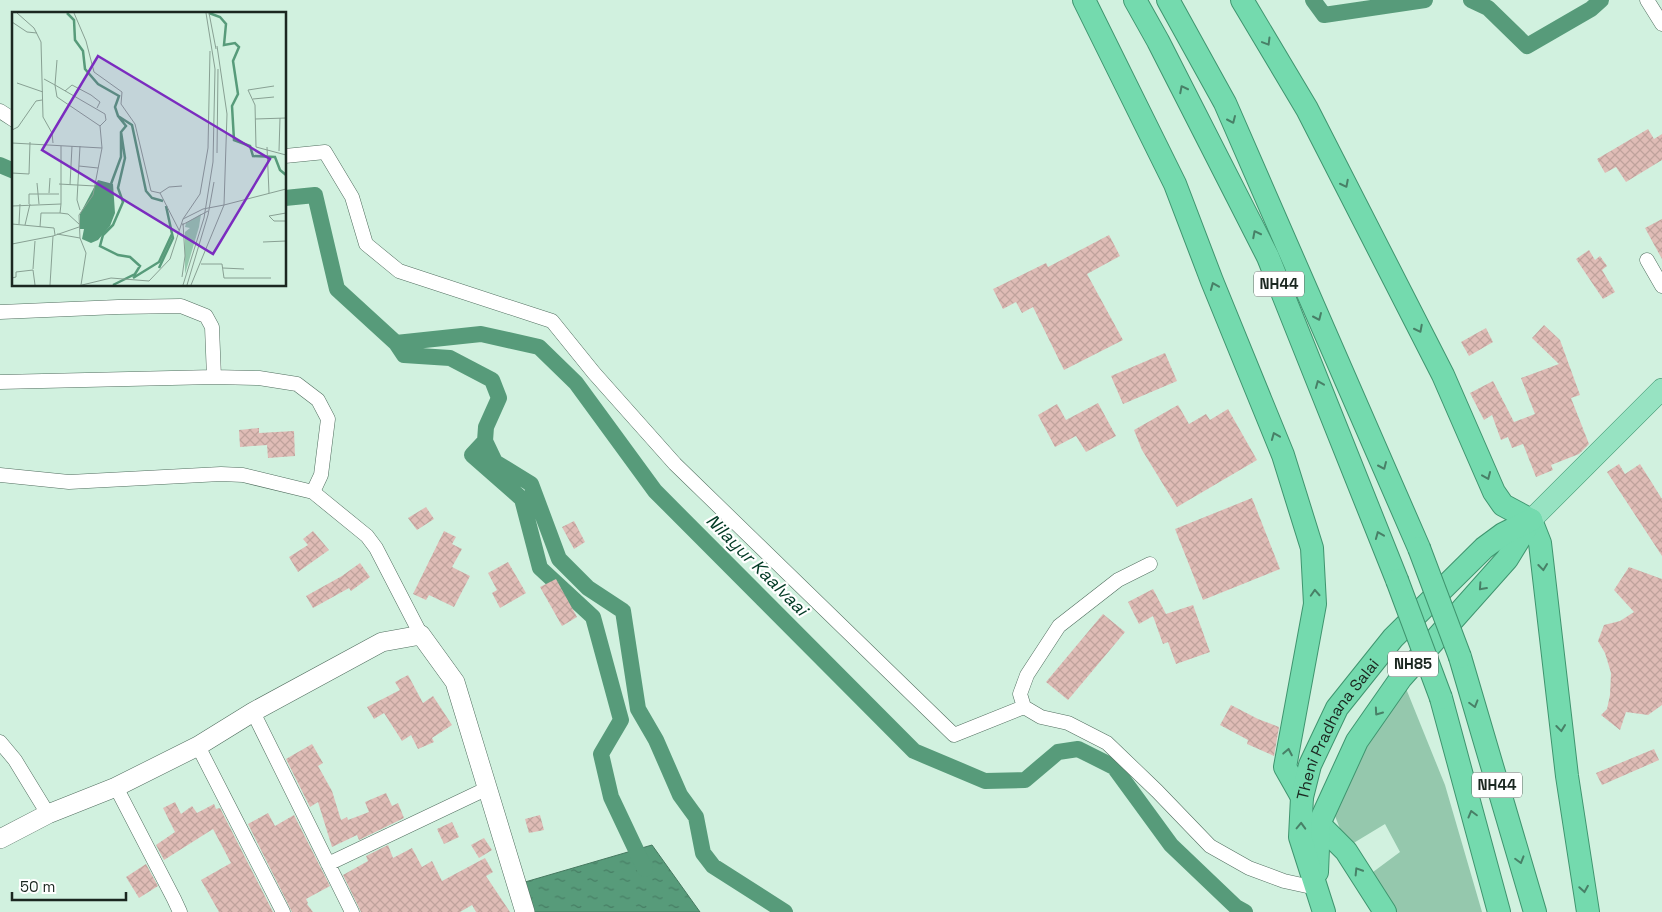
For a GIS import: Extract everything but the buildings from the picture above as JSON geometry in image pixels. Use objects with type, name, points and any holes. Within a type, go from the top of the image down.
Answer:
[{"type":"highway","points":[[1084,0],[1175,184],[1212,281],[1283,455],[1312,548],[1315,604],[1285,767],[1302,796]]},
{"type":"highway","name":"NH44","points":[[1136,0],[1268,257],[1397,580],[1441,698],[1499,912]]},
{"type":"highway","name":"NH44","points":[[1168,0],[1225,103],[1419,548],[1460,657],[1535,912]]},
{"type":"highway","points":[[1242,0],[1307,109],[1443,375],[1494,492],[1503,505],[1531,520],[1540,543],[1567,776],[1588,912]]},
{"type":"highway","name":"Theni Pradhana Salai","points":[[1324,912],[1300,837],[1302,796],[1310,765],[1337,708],[1393,638],[1484,548],[1503,534],[1531,520]]},
{"type":"highway","name":"Theni Pradhana Salai","points":[[1316,888],[1319,824],[1357,741],[1401,678],[1507,559],[1531,520]]},
{"type":"highway","points":[[1319,824],[1346,851],[1385,912]]},
{"type":"main road","name":"Theni Pradhana Salai","points":[[1531,520],[1662,390]]},
{"type":"main road","points":[[0,839],[48,814],[116,787],[198,746],[253,712],[382,642],[421,635],[455,682],[524,912]]},
{"type":"street","points":[[1647,0],[1662,24]]},
{"type":"street","points":[[0,111],[12,119]]},
{"type":"street","points":[[286,156],[325,152],[352,198],[366,244],[399,272],[552,321],[594,373],[675,464],[954,735],[1024,707]]},
{"type":"street","points":[[1647,260],[1662,286]]},
{"type":"street","points":[[0,312],[181,306],[206,316],[212,328],[214,377]]},
{"type":"street","points":[[0,382],[214,377],[259,378],[296,384],[318,400],[328,419],[321,475],[313,492]]},
{"type":"street","points":[[0,475],[69,482],[228,474],[243,475],[313,492],[367,536],[376,548],[421,635]]},
{"type":"street","points":[[1150,564],[1118,580],[1059,626],[1027,676],[1020,694],[1024,707],[1041,717],[1068,723],[1107,743],[1158,791],[1210,846],[1249,868],[1284,881],[1316,888]]},
{"type":"street","points":[[253,712],[352,912]]},
{"type":"street","points":[[0,742],[15,760],[48,814]]},
{"type":"street","points":[[198,746],[282,912]]},
{"type":"street","points":[[116,787],[180,912]]},
{"type":"street","points":[[328,864],[488,788]]},
{"type":"shaded area","points":[[1405,686],[1445,785],[1482,912],[1395,912],[1369,875],[1400,852],[1385,824],[1347,847],[1335,816],[1362,746]]},
{"type":"water","points":[[652,845],[700,912],[533,912],[525,882]]},
{"type":"waterway","points":[[1313,0],[1324,15],[1425,0]]},
{"type":"waterway","points":[[1471,0],[1488,8],[1527,46],[1591,9],[1601,0]]},
{"type":"waterway","name":"Nilayur Kaalvaai","points":[[0,165],[12,170]]},
{"type":"waterway","name":"Nilayur Kaalvaai","points":[[286,198],[315,195],[337,289],[396,343],[481,334],[539,347],[576,383],[655,491],[914,751],[985,781],[1025,780],[1058,752],[1078,749],[1114,767],[1171,845],[1236,907],[1245,912]]},
{"type":"waterway","points":[[396,343],[404,355],[450,358],[492,380],[499,398],[486,427],[485,441],[495,462],[531,484],[559,559],[588,588],[623,611],[638,709],[656,740],[680,795],[696,817],[703,853],[713,866],[785,912]]},
{"type":"waterway","points":[[485,441],[472,455],[522,499],[540,568],[593,617],[621,720],[601,754],[611,797],[645,869]]}]
